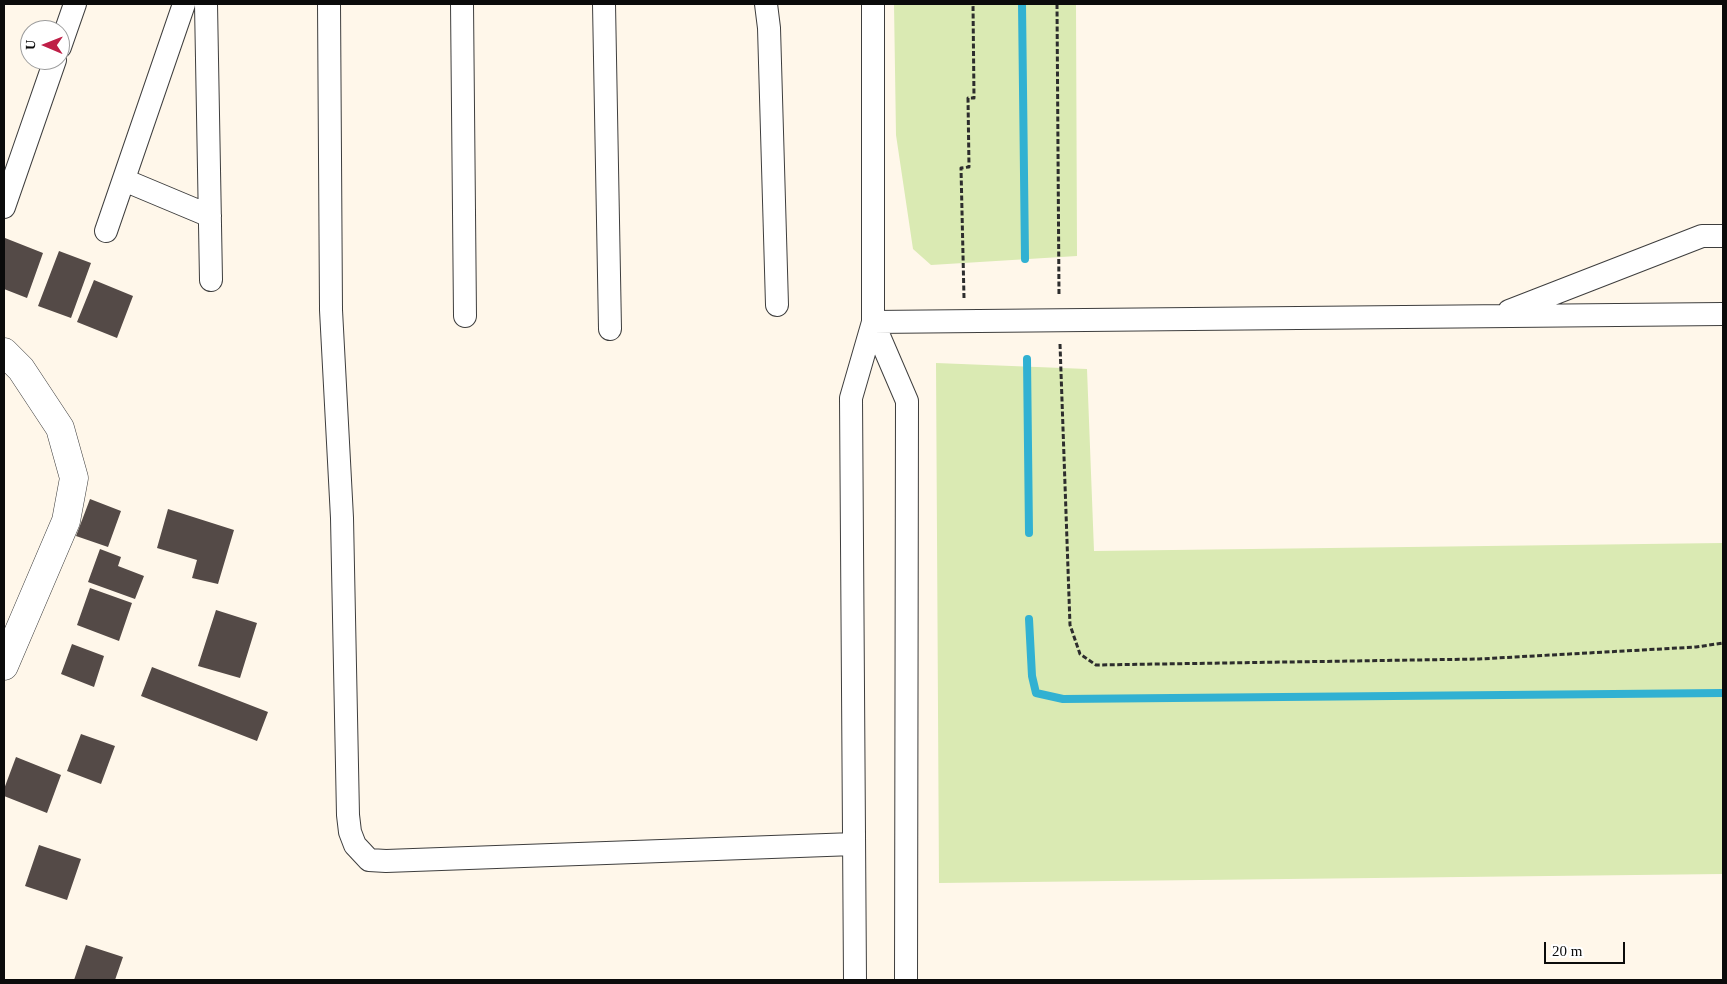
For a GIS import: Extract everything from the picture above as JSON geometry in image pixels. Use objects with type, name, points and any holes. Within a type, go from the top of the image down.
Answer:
[{"type":"street","points":[[69,20],[75,4]]},
{"type":"street","points":[[106,231],[184,4]]},
{"type":"street","points":[[206,4],[211,280]]},
{"type":"street","points":[[329,4],[331,310],[342,518],[348,815],[350,832],[355,845],[369,860],[386,861],[854,844]]},
{"type":"street","points":[[462,4],[465,316]]},
{"type":"street","points":[[604,4],[610,329]]},
{"type":"street","points":[[766,4],[769,28],[777,305]]},
{"type":"street","points":[[855,980],[851,398],[872,322],[873,4]]},
{"type":"street","points":[[4,207],[52,70]]},
{"type":"street","points":[[124,180],[210,216]]},
{"type":"street","points":[[1497,316],[1702,236],[1723,236]]},
{"type":"street","points":[[872,322],[1723,314]]},
{"type":"street","points":[[872,322],[907,401],[906,980]]},
{"type":"street","points":[[4,352],[21,369],[60,428],[74,478],[66,520],[4,666]]},
{"type":"path","points":[[964,321],[961,168],[970,167],[968,98],[974,98],[973,4]]},
{"type":"path","points":[[1057,4],[1060,321],[1070,625],[1080,654],[1096,665],[1479,659],[1696,647],[1723,643]]},
{"type":"green space","points":[[894,4],[1076,4],[1077,256],[931,265],[913,249],[896,135]]},
{"type":"green space","points":[[936,363],[1087,369],[1094,551],[1723,543],[1723,874],[939,883]]},
{"type":"building","points":[[5,238],[43,253],[27,298],[4,289]]},
{"type":"building","points":[[59,251],[91,263],[71,318],[38,306]]},
{"type":"building","points":[[94,280],[133,296],[117,338],[77,322]]},
{"type":"building","points":[[90,499],[121,511],[108,547],[76,536]]},
{"type":"building","points":[[168,509],[234,530],[218,584],[192,578],[197,560],[157,548]]},
{"type":"building","points":[[100,549],[121,557],[118,566],[144,576],[135,599],[88,582]]},
{"type":"building","points":[[90,588],[132,603],[119,641],[77,625]]},
{"type":"building","points":[[216,610],[257,623],[240,678],[198,666]]},
{"type":"building","points":[[72,644],[104,656],[94,687],[61,674]]},
{"type":"building","points":[[152,667],[268,712],[257,741],[141,696]]},
{"type":"building","points":[[81,734],[115,746],[101,784],[67,771]]},
{"type":"building","points":[[16,757],[61,775],[47,813],[4,796],[4,789]]},
{"type":"building","points":[[39,845],[81,859],[67,900],[25,886]]},
{"type":"building","points":[[86,945],[123,957],[115,980],[74,980]]},
{"type":"waterway","points":[[1022,4],[1025,259]]},
{"type":"waterway","points":[[1027,359],[1029,533]]},
{"type":"waterway","points":[[1029,619],[1032,676],[1036,693],[1063,699],[1723,693]]}]
